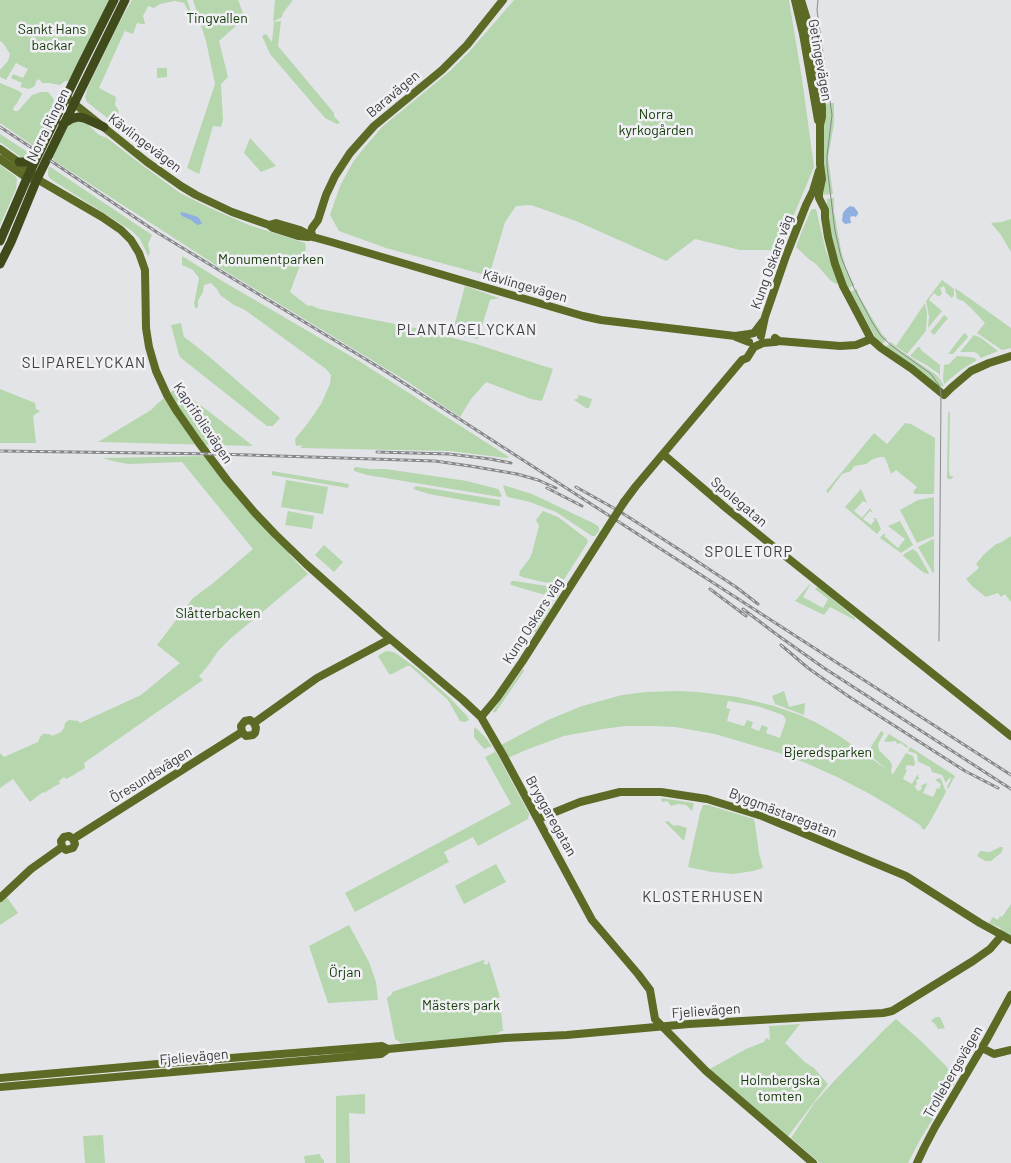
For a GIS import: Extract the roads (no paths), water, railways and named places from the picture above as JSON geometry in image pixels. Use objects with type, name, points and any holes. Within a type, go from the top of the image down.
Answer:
[{"type":"main road","name":"Norra Ringen","points":[[0,264],[11,242],[32,176],[63,124],[70,100],[114,0]]},
{"type":"main road","name":"Norra Ringen","points":[[0,241],[32,176],[48,137],[125,0]]},
{"type":"main road","name":"Baravägen","points":[[313,237],[319,226],[318,220],[334,176],[350,153],[374,126],[442,70],[467,45],[504,0]]},
{"type":"main road","name":"Getingevägen","points":[[795,0],[820,125]]},
{"type":"main road","name":"Getingevägen","points":[[801,0],[808,23],[821,102],[820,164],[815,196]]},
{"type":"main road","name":"Kävlingevägen","points":[[70,100],[147,162],[181,186],[232,212],[269,225],[276,223],[300,230],[313,237],[601,320],[755,339],[775,338],[840,346],[856,345],[871,339]]},
{"type":"main road","points":[[63,124],[78,117],[104,127]]},
{"type":"main road","points":[[19,162],[26,163],[32,160],[48,137]]},
{"type":"main road","points":[[0,149],[19,162],[32,176]]},
{"type":"main road","points":[[0,159],[32,176]]},
{"type":"main road","name":"Kaprifolievägen","points":[[32,176],[113,224],[131,240],[139,253],[145,270],[145,319],[152,358],[167,395],[176,410],[218,469],[255,513],[306,564],[390,639]]},
{"type":"main road","points":[[815,196],[825,218],[828,237],[846,292],[871,339],[881,348],[912,369],[944,395],[971,371],[989,362],[1011,356]]},
{"type":"main road","name":"Kung Oskars väg","points":[[481,717],[522,662],[624,502],[742,360],[764,320],[803,214],[815,196]]},
{"type":"main road","name":"Spolegatan","points":[[663,454],[739,519],[1011,736]]},
{"type":"main road","name":"Bryggaregatan","points":[[390,639],[481,717],[500,748],[592,920],[646,984],[651,995],[655,1019],[706,1071],[813,1163]]},
{"type":"main road","name":"Öresundsvägen","points":[[0,898],[31,869],[62,847],[61,841],[63,838],[69,836],[73,838],[99,824],[242,732],[246,736],[253,735],[256,730],[254,723],[317,678],[390,639]]},
{"type":"main road","name":"Byggmästaregatan","points":[[538,819],[580,802],[620,792],[661,792],[707,799],[762,816],[906,876],[980,923],[1011,938]]},
{"type":"main road","name":"Fjelievägen","points":[[0,1087],[381,1054],[388,1050],[506,1038],[567,1035],[662,1026],[883,1013],[892,1011],[925,992],[987,952],[1002,935]]},
{"type":"main road","name":"Trollebergsvägen","points":[[917,1163],[935,1127],[1011,995]]},
{"type":"main road","points":[[679,1044],[675,1033],[679,1027],[684,1025]]},
{"type":"main road","name":"Fjelievägen","points":[[0,1078],[382,1046],[388,1050]]},
{"type":"main road","points":[[982,1048],[994,1054],[1011,1050]]},
{"type":"water","points":[[850,206],[854,207],[858,214],[856,217],[850,217],[851,223],[845,224],[842,221],[843,213]]},
{"type":"water","points":[[180,213],[198,217],[202,223],[197,225],[182,216]]},
{"type":"tram line","points":[[818,0],[817,10],[832,115],[827,166],[835,231],[841,257],[854,288],[881,336],[931,374],[940,387],[939,641]]},
{"type":"railway","points":[[0,127],[35,150]]},
{"type":"railway","points":[[51,161],[158,233],[385,371],[1011,775]]},
{"type":"railway","points":[[0,451],[217,454],[435,461],[517,474],[556,488]]},
{"type":"railway","points":[[377,452],[449,454],[511,463]]},
{"type":"railway","points":[[576,487],[619,511],[680,550],[758,604]]},
{"type":"railway","points":[[547,488],[582,506]]},
{"type":"railway","points":[[710,589],[746,616]]},
{"type":"railway","points":[[743,609],[824,668],[1011,789]]},
{"type":"railway","points":[[781,645],[808,668],[848,696],[965,771],[998,788]]},
{"type":"district","name":"PLANTAGELYCKAN","points":[[467,330]]},
{"type":"district","name":"SLIPARELYCKAN","points":[[84,363]]},
{"type":"district","name":"SPOLETORP","points":[[749,552]]},
{"type":"district","name":"KLOSTERHUSEN","points":[[703,897]]},
{"type":"park label","name":"Tingvallen","points":[[217,18]]},
{"type":"park label","name":"Sankt Hans backar","points":[[52,38]]},
{"type":"park label","name":"Norra kyrkogården","points":[[656,122]]},
{"type":"park label","name":"Monumentparken","points":[[271,259]]},
{"type":"park label","name":"Slåtterbacken","points":[[218,613]]},
{"type":"park label","name":"Bjeredsparken","points":[[828,752]]},
{"type":"park label","name":"Örjan","points":[[345,972]]},
{"type":"park label","name":"Mästers park","points":[[461,1005]]},
{"type":"park label","name":"Holmbergska tomten","points":[[780,1088]]}]
